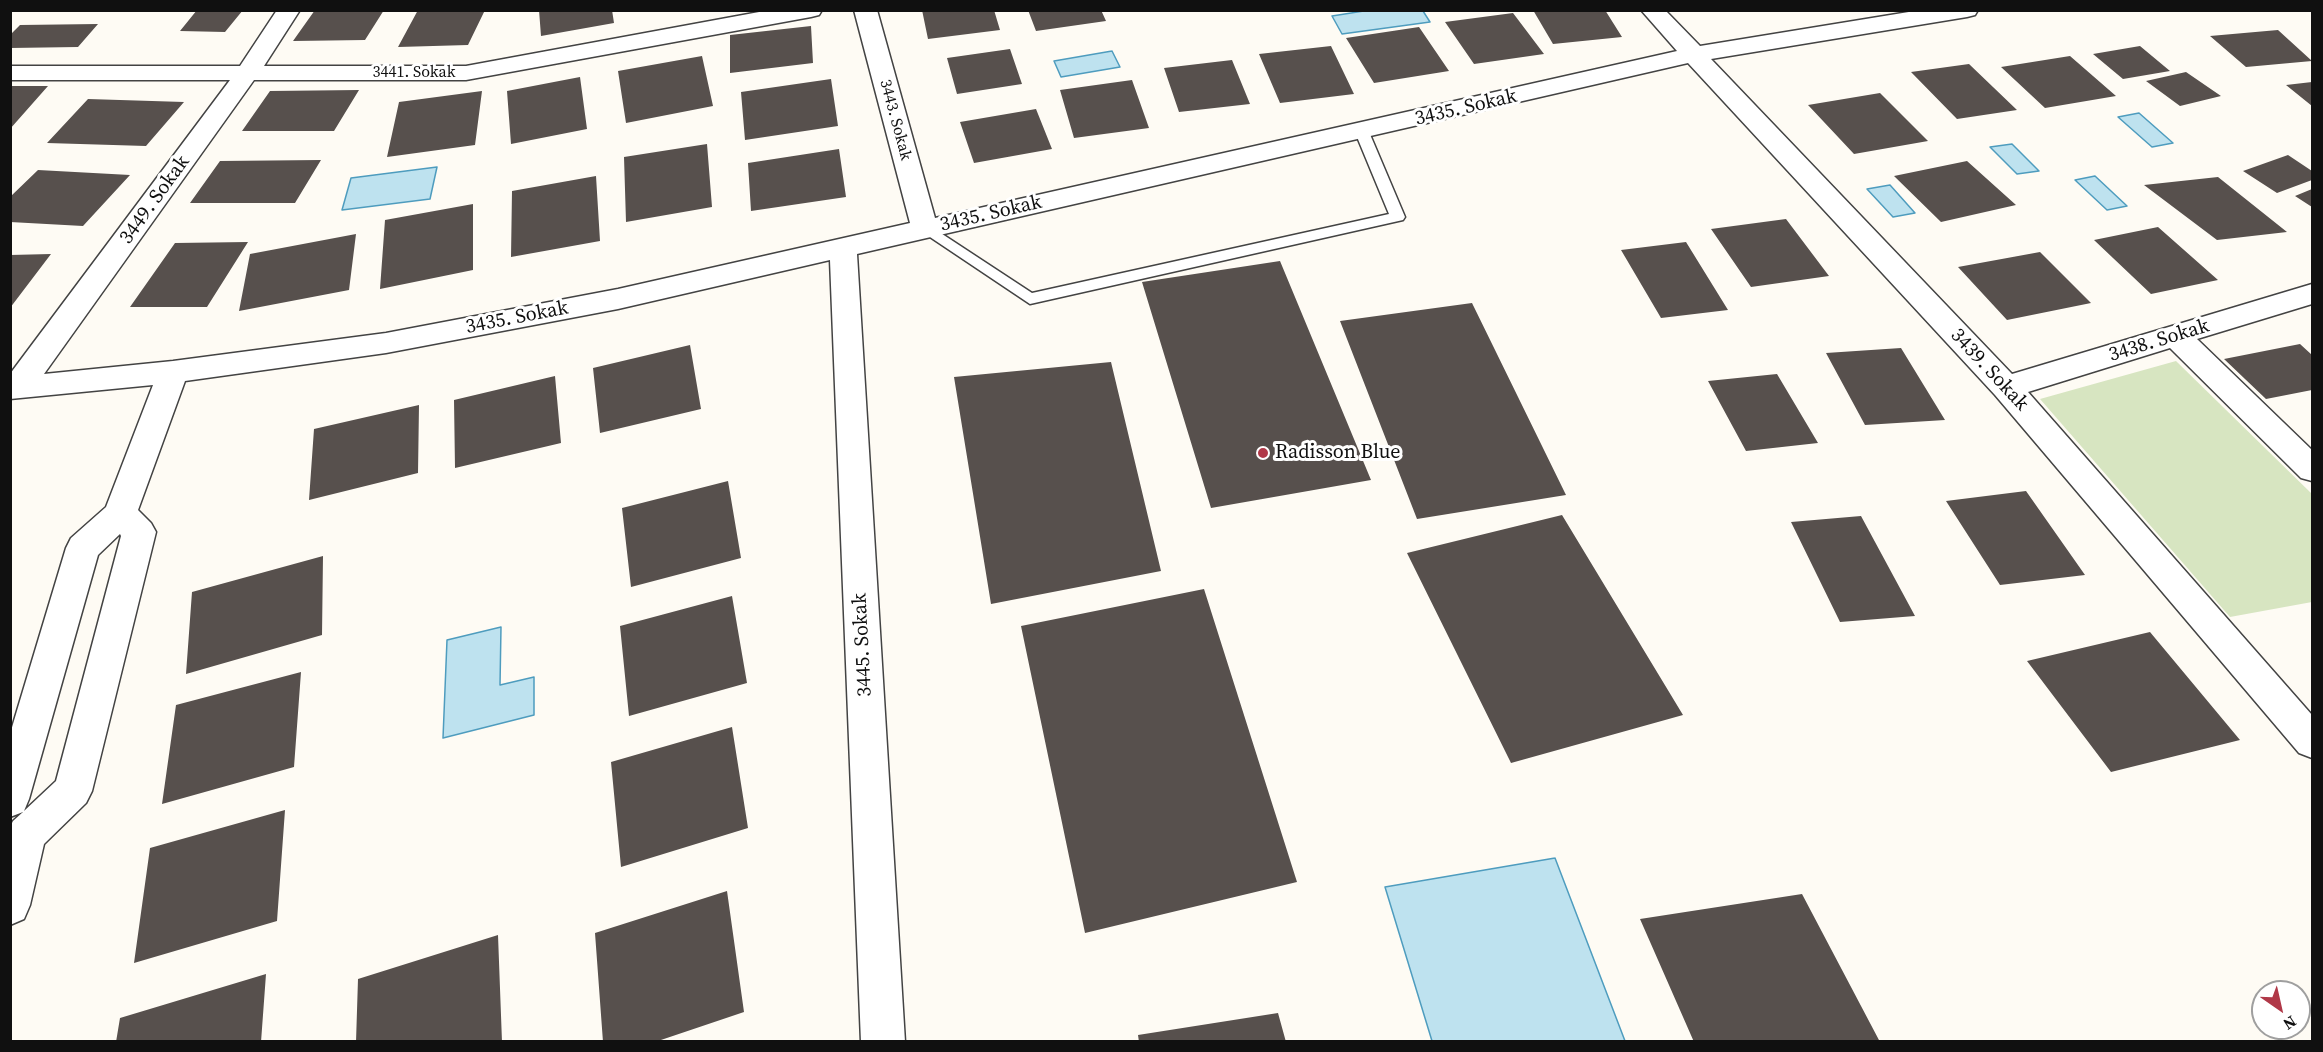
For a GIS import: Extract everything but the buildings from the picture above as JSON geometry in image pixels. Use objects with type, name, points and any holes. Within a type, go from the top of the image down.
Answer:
[{"type":"street","name":"3449. Sokak","points":[[13,391],[248,72],[289,10]]},
{"type":"street","name":"3441. Sokak","points":[[10,73],[466,73],[811,10]]},
{"type":"street","name":"3443. Sokak","points":[[865,10],[925,229]]},
{"type":"street","name":"3439. Sokak","points":[[1652,10],[1691,55],[2006,387],[2313,741]]},
{"type":"street","name":"3435. Sokak","points":[[13,391],[386,343],[618,299],[1362,132],[1691,55],[1967,10]]},
{"type":"street","name":"3445. Sokak","points":[[843,249],[883,1041]]},
{"type":"street","name":"3438. Sokak","points":[[2006,387],[2313,294]]},
{"type":"street","points":[[2176,336],[2313,469]]},
{"type":"street","points":[[10,799],[83,548],[120,514],[173,372]]},
{"type":"street","points":[[10,905],[19,823],[73,791],[139,532],[120,514]]},
{"type":"lane","points":[[925,229],[1030,298],[1398,217],[1362,132]]},
{"type":"green space","points":[[2176,361],[2312,494],[2312,602],[2230,617],[2040,399]]},
{"type":"water","points":[[1370,10],[1423,11],[1430,22],[1342,34],[1332,16]]},
{"type":"water","points":[[1112,51],[1120,67],[1061,77],[1054,61]]},
{"type":"water","points":[[2139,113],[2173,143],[2152,147],[2118,117]]},
{"type":"water","points":[[2012,144],[2039,171],[2017,174],[1990,147]]},
{"type":"water","points":[[437,167],[430,199],[342,210],[351,178]]},
{"type":"water","points":[[2095,176],[2127,206],[2107,210],[2075,180]]},
{"type":"water","points":[[1890,185],[1915,213],[1893,217],[1867,189]]},
{"type":"water","points":[[501,627],[500,685],[534,677],[534,715],[443,738],[447,640]]},
{"type":"water","points":[[1555,858],[1625,1041],[1432,1041],[1385,887]]},
{"type":"place","name":"Radisson Blue","points":[[1263,453]]}]
